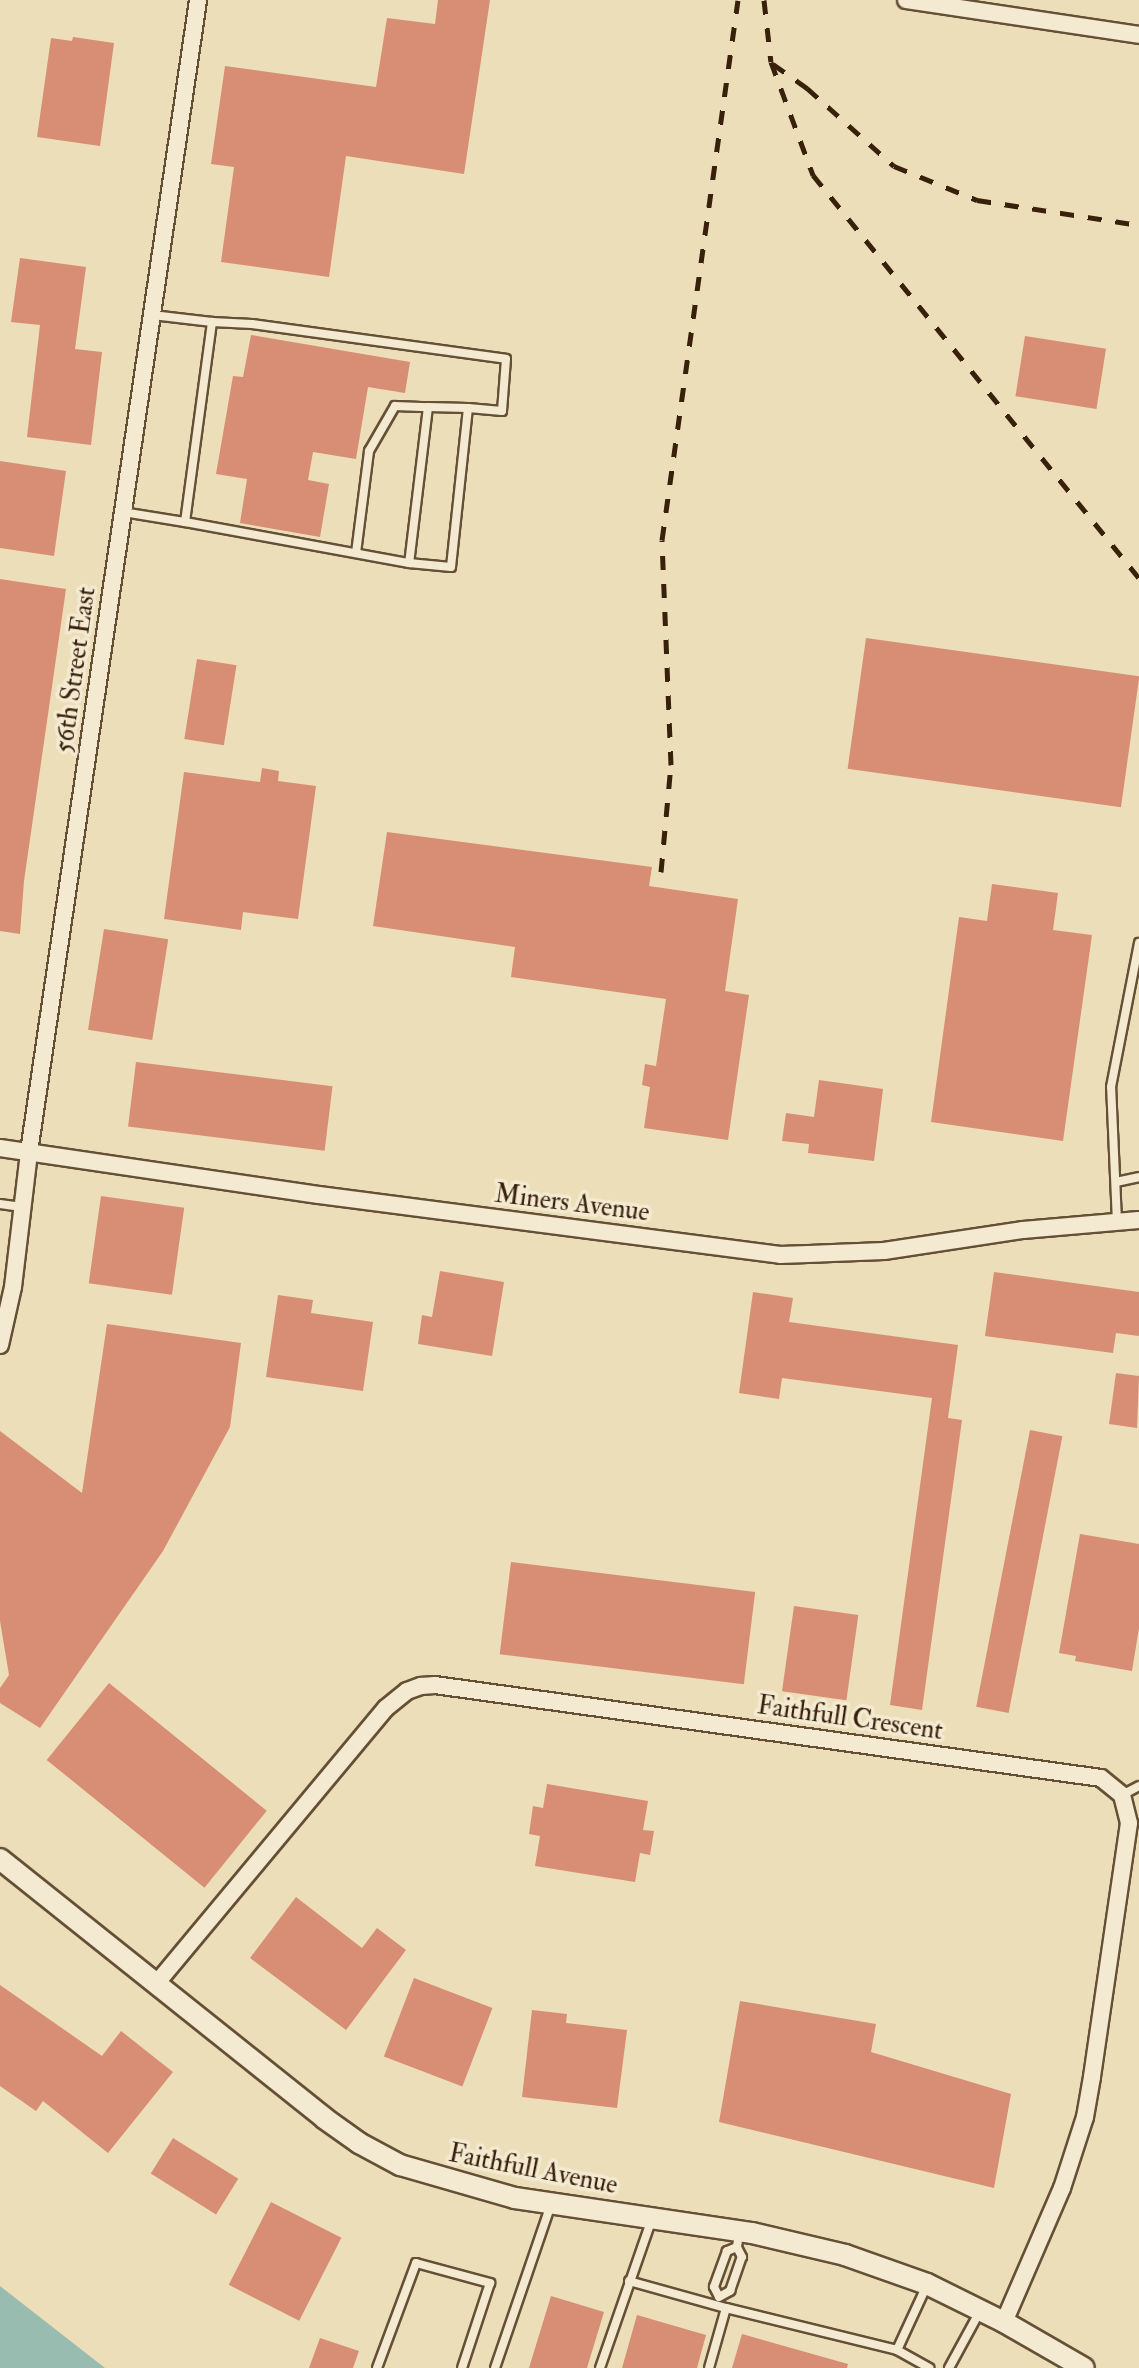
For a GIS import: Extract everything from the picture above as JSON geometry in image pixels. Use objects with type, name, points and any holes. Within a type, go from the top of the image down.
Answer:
[{"type":"street","name":"56th Street East","points":[[0,1345],[13,1287],[29,1152],[198,0]]},
{"type":"street","points":[[906,0],[1139,35]]},
{"type":"street","name":"Miners Avenue","points":[[0,1148],[319,1195],[780,1255],[884,1251],[1023,1230],[1139,1220]]},
{"type":"street","name":"Faithfull Crescent","points":[[156,1984],[386,1708],[407,1691],[421,1686],[435,1685],[1101,1778],[1122,1795]]},
{"type":"street","points":[[1004,2322],[1062,2188],[1085,2117],[1132,1859],[1129,1823],[1122,1795]]},
{"type":"street","name":"Faithfull Avenue","points":[[0,1859],[359,2143],[437,2179],[551,2204],[652,2218],[738,2239],[845,2255],[927,2284],[1004,2322],[1084,2368]]},
{"type":"lane","points":[[152,315],[252,324],[506,359],[502,411],[395,406],[369,451],[356,553]]},
{"type":"lane","points":[[185,522],[212,322]]},
{"type":"lane","points":[[409,563],[428,407]]},
{"type":"lane","points":[[123,512],[409,563],[451,567],[468,408]]},
{"type":"lane","points":[[1117,1222],[1111,1087],[1139,943]]},
{"type":"lane","points":[[1116,1182],[1139,1177]]},
{"type":"lane","points":[[0,1204],[22,1207]]},
{"type":"lane","points":[[1122,1795],[1139,1786]]},
{"type":"lane","points":[[495,2368],[551,2204]]},
{"type":"lane","points":[[600,2368],[652,2218]]},
{"type":"lane","points":[[718,2301],[714,2287],[727,2251],[738,2239]]},
{"type":"lane","points":[[718,2301],[730,2291],[742,2257],[738,2239]]},
{"type":"lane","points":[[377,2368],[416,2263],[490,2283],[462,2368]]},
{"type":"lane","points":[[629,2281],[718,2301],[726,2308],[897,2350],[929,2368]]},
{"type":"lane","points":[[897,2350],[927,2284]]},
{"type":"lane","points":[[709,2368],[726,2308]]},
{"type":"lane","points":[[949,2368],[981,2310]]},
{"type":"water","points":[[0,2286],[105,2368],[0,2368]]},
{"type":"building","points":[[438,0],[490,0],[464,174],[346,156],[329,277],[221,262],[234,167],[211,164],[225,66],[376,87],[387,18],[435,24]]},
{"type":"building","points":[[73,37],[114,43],[100,146],[37,137],[51,38],[72,41]]},
{"type":"building","points":[[20,258],[86,267],[75,349],[102,352],[91,445],[27,437],[40,325],[11,322]]},
{"type":"building","points":[[251,335],[410,362],[405,393],[368,387],[356,459],[313,452],[308,480],[329,484],[320,537],[240,523],[247,479],[216,474],[233,376],[243,377]]},
{"type":"building","points":[[1025,336],[1106,349],[1096,409],[1015,396]]},
{"type":"building","points":[[0,461],[66,471],[54,556],[0,548]]},
{"type":"building","points":[[0,579],[66,589],[24,881],[20,934],[0,931]]},
{"type":"building","points":[[866,638],[1139,676],[1121,807],[848,769]]},
{"type":"building","points":[[197,659],[237,665],[224,745],[184,739]]},
{"type":"building","points":[[262,768],[279,771],[278,781],[316,786],[298,919],[243,912],[241,930],[164,919],[184,772],[260,782]]},
{"type":"building","points":[[387,832],[652,867],[649,886],[738,899],[725,991],[749,995],[728,1140],[644,1128],[650,1087],[642,1085],[645,1064],[656,1066],[666,999],[511,977],[515,947],[373,926]]},
{"type":"building","points":[[992,884],[1058,893],[1053,930],[1092,935],[1063,1141],[931,1122],[959,917],[987,921]]},
{"type":"building","points":[[104,929],[168,939],[152,1040],[88,1030]]},
{"type":"building","points":[[136,1062],[333,1086],[325,1151],[128,1127]]},
{"type":"building","points":[[819,1080],[883,1089],[874,1161],[808,1153],[809,1144],[782,1141],[786,1113],[814,1117]]},
{"type":"building","points":[[101,1196],[184,1208],[172,1295],[89,1283]]},
{"type":"building","points":[[440,1271],[504,1282],[492,1356],[418,1344],[422,1315],[432,1317]]},
{"type":"building","points":[[994,1272],[1139,1292],[1139,1336],[1116,1333],[1113,1353],[985,1336]]},
{"type":"building","points":[[753,1292],[793,1298],[789,1322],[958,1345],[948,1418],[962,1420],[922,1710],[890,1705],[932,1398],[782,1378],[779,1399],[739,1393]]},
{"type":"building","points":[[278,1295],[313,1300],[311,1313],[373,1322],[363,1391],[266,1377]]},
{"type":"building","points":[[107,1324],[241,1343],[230,1427],[163,1551],[40,1728],[0,1703],[0,1688],[9,1675],[0,1621],[0,1431],[82,1493]]},
{"type":"building","points":[[1116,1373],[1139,1376],[1137,1428],[1109,1424]]},
{"type":"building","points":[[1030,1430],[1062,1436],[1009,1713],[976,1707]]},
{"type":"building","points":[[1080,1534],[1139,1544],[1139,1628],[1132,1671],[1075,1661],[1076,1656],[1059,1653]]},
{"type":"building","points":[[511,1562],[755,1592],[744,1684],[500,1654]]},
{"type":"building","points":[[794,1606],[858,1615],[846,1700],[782,1691]]},
{"type":"building","points":[[109,1683],[267,1811],[204,1888],[47,1760]]},
{"type":"building","points":[[547,1784],[648,1801],[643,1830],[654,1831],[650,1855],[640,1853],[635,1882],[535,1866],[540,1836],[529,1834],[533,1806],[543,1808]]},
{"type":"building","points":[[296,1897],[362,1948],[377,1928],[406,1950],[346,2030],[250,1958]]},
{"type":"building","points":[[414,1978],[492,2008],[462,2087],[384,2056]]},
{"type":"building","points":[[0,1985],[102,2056],[121,2031],[173,2072],[108,2153],[43,2101],[36,2111],[0,2086]]},
{"type":"building","points":[[740,2001],[876,2024],[871,2052],[1011,2094],[994,2188],[719,2122]]},
{"type":"building","points":[[532,2010],[567,2014],[566,2023],[627,2030],[617,2108],[522,2097]]},
{"type":"building","points":[[173,2138],[238,2179],[216,2214],[151,2174]]},
{"type":"building","points":[[271,2202],[341,2238],[299,2321],[229,2285]]},
{"type":"building","points":[[551,2296],[604,2312],[587,2368],[529,2368]]},
{"type":"building","points":[[637,2315],[706,2335],[697,2368],[622,2368]]},
{"type":"building","points":[[742,2334],[848,2364],[847,2368],[732,2368]]},
{"type":"building","points":[[320,2338],[359,2351],[353,2368],[309,2368]]},
{"type":"railway","points":[[661,872],[671,765],[662,540],[738,0]]},
{"type":"railway","points":[[764,0],[771,62],[813,175],[1139,578]]},
{"type":"railway","points":[[773,64],[807,88],[894,166],[977,200],[1139,225]]}]
